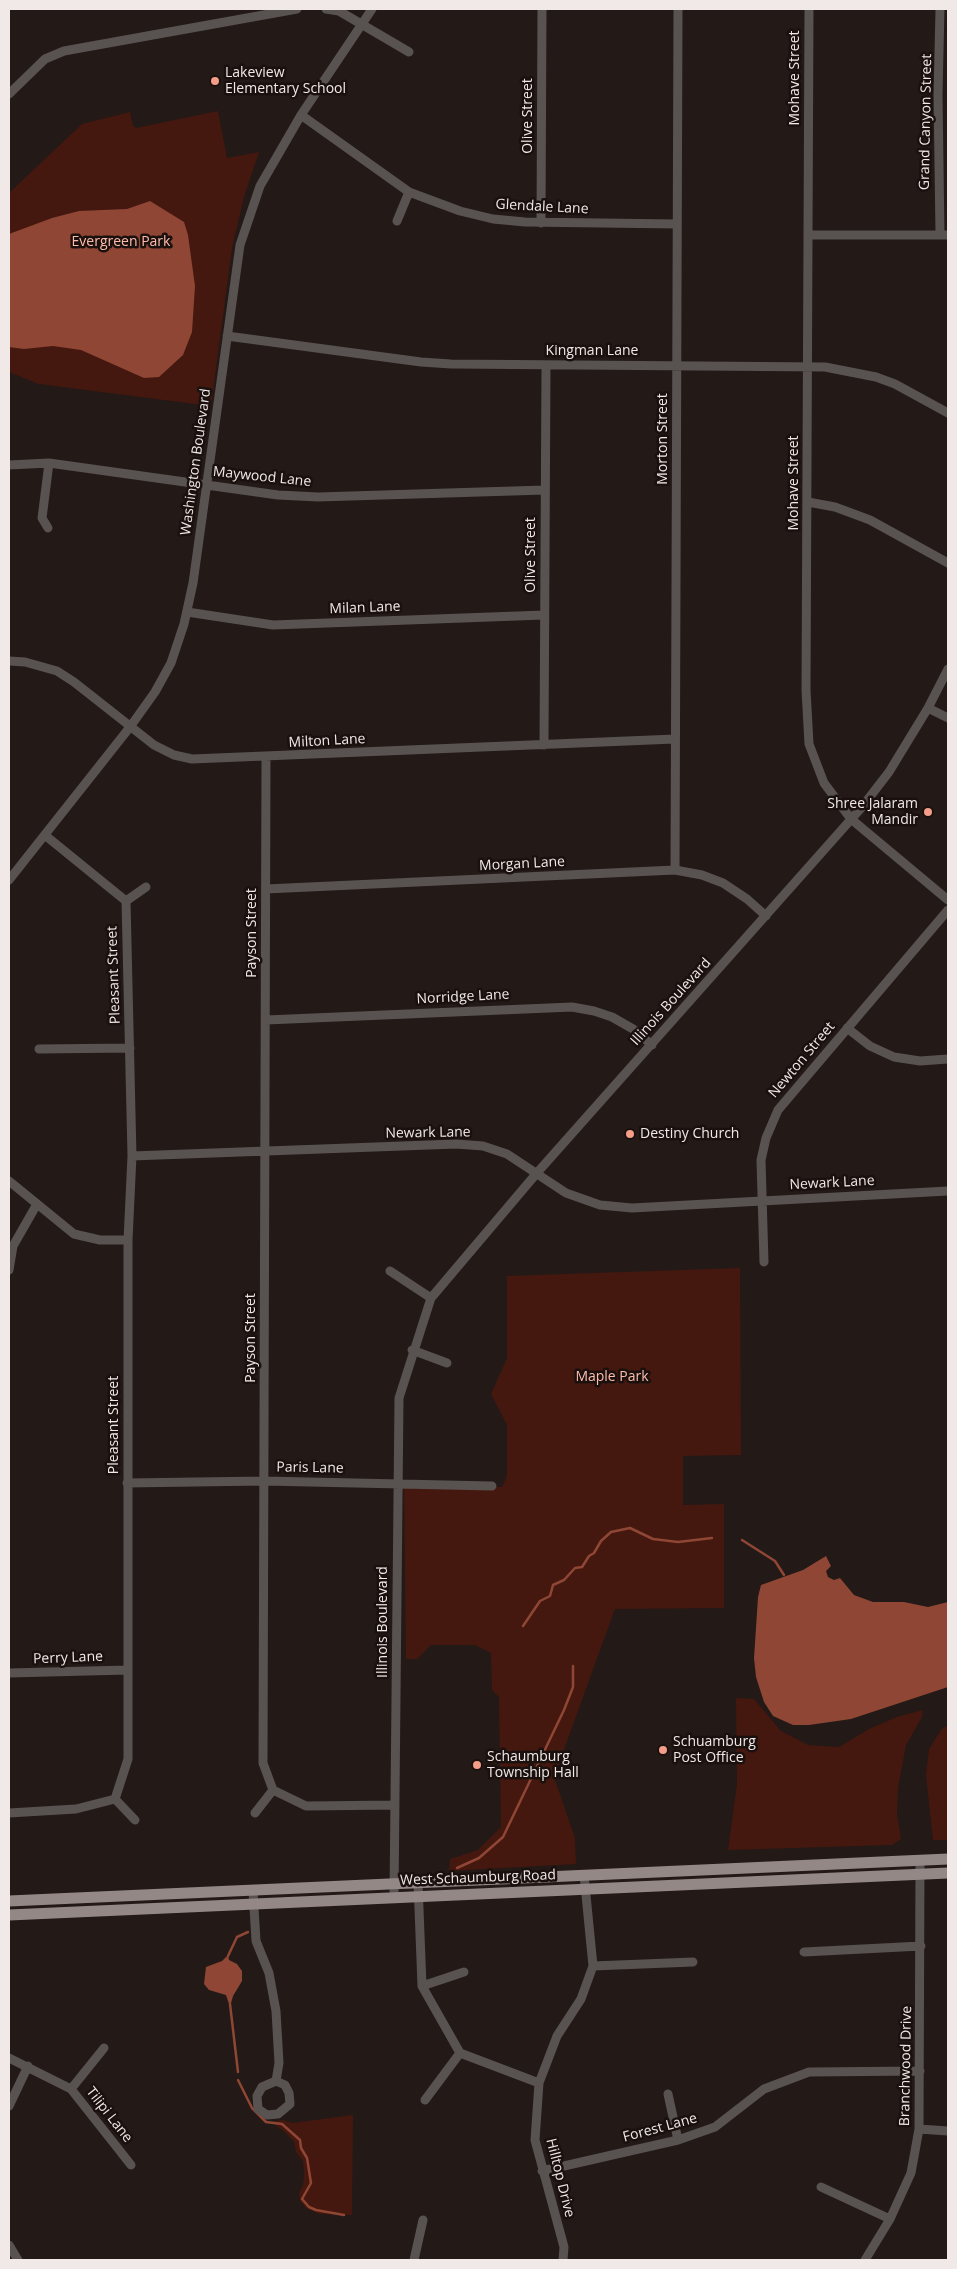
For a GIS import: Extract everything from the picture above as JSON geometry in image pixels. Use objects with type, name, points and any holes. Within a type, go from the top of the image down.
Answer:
[{"type":"main road","name":"West Schaumburg Road","points":[[9,1901],[253,1892],[948,1859]]},
{"type":"main road","name":"West Schaumburg Road","points":[[9,1915],[253,1905],[394,1896],[711,1885],[948,1873]]},
{"type":"street","points":[[9,94],[45,59],[64,51],[297,9]]},
{"type":"street","points":[[326,9],[339,11],[409,52]]},
{"type":"street","name":"Washington Boulevard","points":[[9,880],[46,836],[130,727],[155,692],[171,663],[187,612],[240,246],[260,186],[301,115],[372,9]]},
{"type":"street","name":"Olive Street","points":[[542,9],[542,223]]},
{"type":"street","name":"Morton Street","points":[[675,870],[678,9]]},
{"type":"street","name":"Mohave Street","points":[[809,9],[807,731],[813,757],[824,783],[851,819],[948,900]]},
{"type":"street","name":"Grand Canyon Street","points":[[940,9],[938,94],[944,235]]},
{"type":"street","name":"Glendale Lane","points":[[301,115],[409,192],[478,216],[542,223],[677,224]]},
{"type":"street","points":[[397,221],[409,192]]},
{"type":"street","points":[[808,234],[944,235]]},
{"type":"street","name":"Kingman Lane","points":[[227,336],[421,362],[546,365],[808,366],[840,369],[876,377],[895,384],[948,413]]},
{"type":"street","name":"Olive Street","points":[[544,745],[546,365]]},
{"type":"street","points":[[48,528],[42,518],[49,463]]},
{"type":"street","name":"Maywood Lane","points":[[9,465],[49,463],[278,495],[545,490]]},
{"type":"street","points":[[808,502],[835,507],[870,520],[948,563]]},
{"type":"street","name":"Milan Lane","points":[[187,612],[273,626],[544,615]]},
{"type":"street","name":"Milton Lane","points":[[9,661],[26,662],[57,672],[74,682],[154,745],[186,758],[266,758],[675,739]]},
{"type":"street","name":"Illinois Boulevard","points":[[394,1896],[399,1398],[412,1350],[431,1298],[536,1174],[851,819],[889,772],[928,708],[948,669]]},
{"type":"street","points":[[928,708],[948,718]]},
{"type":"street","name":"Payson Street","points":[[266,758],[262,1756],[264,1769],[273,1790]]},
{"type":"street","points":[[46,836],[126,901],[146,887]]},
{"type":"street","name":"Morgan Lane","points":[[266,889],[675,870],[702,875],[723,883],[747,899],[766,916]]},
{"type":"street","name":"Pleasant Street","points":[[115,1799],[128,1759],[128,1240],[132,1156],[126,901]]},
{"type":"street","name":"Newton Street","points":[[764,1262],[761,1160],[766,1138],[778,1110],[948,910]]},
{"type":"street","name":"Norridge Lane","points":[[266,1020],[572,1007],[612,1017],[633,1029],[652,1045]]},
{"type":"street","points":[[847,1028],[870,1046],[894,1057],[920,1061],[948,1060]]},
{"type":"street","points":[[39,1049],[130,1048]]},
{"type":"street","name":"Newark Lane","points":[[132,1156],[465,1145],[483,1146],[507,1154],[566,1193],[600,1205],[632,1208],[948,1191]]},
{"type":"street","points":[[9,1181],[74,1234],[100,1240],[128,1240]]},
{"type":"street","points":[[9,1270],[14,1246],[37,1204]]},
{"type":"street","points":[[390,1271],[431,1298]]},
{"type":"street","points":[[412,1350],[446,1364]]},
{"type":"street","name":"Paris Lane","points":[[127,1483],[264,1480],[492,1486]]},
{"type":"street","name":"Perry Lane","points":[[9,1673],[128,1670]]},
{"type":"street","points":[[255,1813],[273,1790],[306,1806],[395,1804]]},
{"type":"street","points":[[9,1813],[76,1809],[115,1799],[134,1820]]},
{"type":"street","name":"Branchwood Drive","points":[[865,2260],[890,2219],[911,2173],[919,2129],[920,1861]]},
{"type":"street","name":"Hilltop Drive","points":[[563,2260],[564,2247],[535,2140],[539,2083],[557,2036],[581,1999],[593,1966],[584,1875]]},
{"type":"street","points":[[418,1883],[422,1986],[460,2053],[539,2083]]},
{"type":"street","points":[[253,1892],[256,1940],[269,1973],[276,2011],[279,2053],[276,2081]]},
{"type":"street","points":[[804,1952],[921,1946]]},
{"type":"street","points":[[593,1966],[694,1962]]},
{"type":"street","points":[[422,1986],[464,1972]]},
{"type":"street","points":[[71,2089],[104,2048]]},
{"type":"street","points":[[426,2100],[460,2053]]},
{"type":"street","name":"Tilipi Lane","points":[[9,2058],[71,2089],[131,2165]]},
{"type":"street","points":[[9,2106],[28,2066]]},
{"type":"street","name":"Forest Lane","points":[[542,2171],[678,2140],[715,2127],[764,2088],[809,2072],[920,2071]]},
{"type":"street","points":[[668,2094],[678,2140]]},
{"type":"street","points":[[919,2129],[948,2131]]},
{"type":"street","points":[[820,2187],[890,2219]]},
{"type":"street","points":[[414,2260],[423,2220]]},
{"type":"street","points":[[9,2245],[18,2260]]},
{"type":"green space","name":"Evergreen Park","points":[[218,111],[227,158],[259,152],[244,197],[232,248],[211,406],[39,384],[9,372],[9,193],[82,124],[130,112],[133,126],[136,128]]},
{"type":"green space","name":"Maple Park","points":[[740,1268],[741,1455],[683,1456],[683,1505],[724,1504],[724,1608],[615,1609],[554,1777],[575,1838],[576,1864],[449,1871],[450,1859],[478,1850],[501,1827],[499,1697],[492,1690],[491,1653],[475,1645],[431,1645],[417,1659],[406,1659],[404,1486],[502,1487],[507,1476],[507,1425],[491,1394],[507,1358],[507,1276]]},
{"type":"green space","points":[[736,1698],[754,1699],[781,1731],[808,1745],[839,1747],[869,1729],[897,1717],[923,1710],[922,1717],[906,1745],[898,1788],[897,1815],[901,1839],[892,1845],[728,1850],[737,1784]]},
{"type":"green space","points":[[948,1725],[948,1840],[933,1840],[926,1775],[929,1749],[941,1730]]},
{"type":"green space","points":[[353,2115],[352,2215],[319,2214],[306,2208],[300,2201],[299,2193],[303,2185],[304,2174],[303,2161],[296,2152],[294,2142],[285,2132],[271,2122],[283,2120],[292,2123]]},
{"type":"shaded area","points":[[150,201],[184,222],[188,235],[195,286],[192,332],[183,355],[159,377],[144,378],[81,350],[53,346],[24,349],[9,347],[9,234],[52,218],[79,211],[127,209]]},
{"type":"shaded area","points":[[826,1556],[831,1566],[826,1571],[828,1577],[834,1580],[840,1578],[854,1595],[873,1602],[904,1602],[928,1607],[948,1602],[948,1687],[851,1719],[809,1725],[793,1725],[773,1716],[764,1702],[756,1677],[754,1658],[758,1597],[761,1585],[803,1570]]},
{"type":"shaded area","points":[[228,1955],[229,1960],[237,1964],[242,1971],[242,1981],[233,1996],[230,2007],[226,1995],[209,1990],[204,1984],[206,1967],[222,1961]]},
{"type":"waterway","points":[[523,1626],[540,1601],[550,1596],[553,1585],[564,1580],[575,1568],[582,1567],[601,1541],[611,1532],[630,1528],[653,1539],[678,1542],[712,1538]]},
{"type":"waterway","points":[[742,1540],[775,1561],[784,1575]]},
{"type":"waterway","points":[[457,1868],[479,1858],[503,1837],[564,1710],[573,1687],[573,1666]]},
{"type":"waterway","points":[[228,1956],[237,1937],[248,1932]]},
{"type":"waterway","points":[[230,2004],[238,2072]]},
{"type":"waterway","points":[[238,2080],[252,2108],[266,2122],[282,2124],[300,2140],[301,2148],[307,2158],[311,2183],[302,2199],[309,2207],[316,2210],[344,2215]]},
{"type":"place","name":"Lakeview Elementary School","points":[[215,81]]},
{"type":"place","name":"Shree Jalaram Mandir","points":[[928,812]]},
{"type":"place","name":"Destiny Church","points":[[630,1134]]},
{"type":"place","name":"Schuamburg Post Office","points":[[663,1750]]},
{"type":"place","name":"Schaumburg Township Hall","points":[[477,1765]]}]
